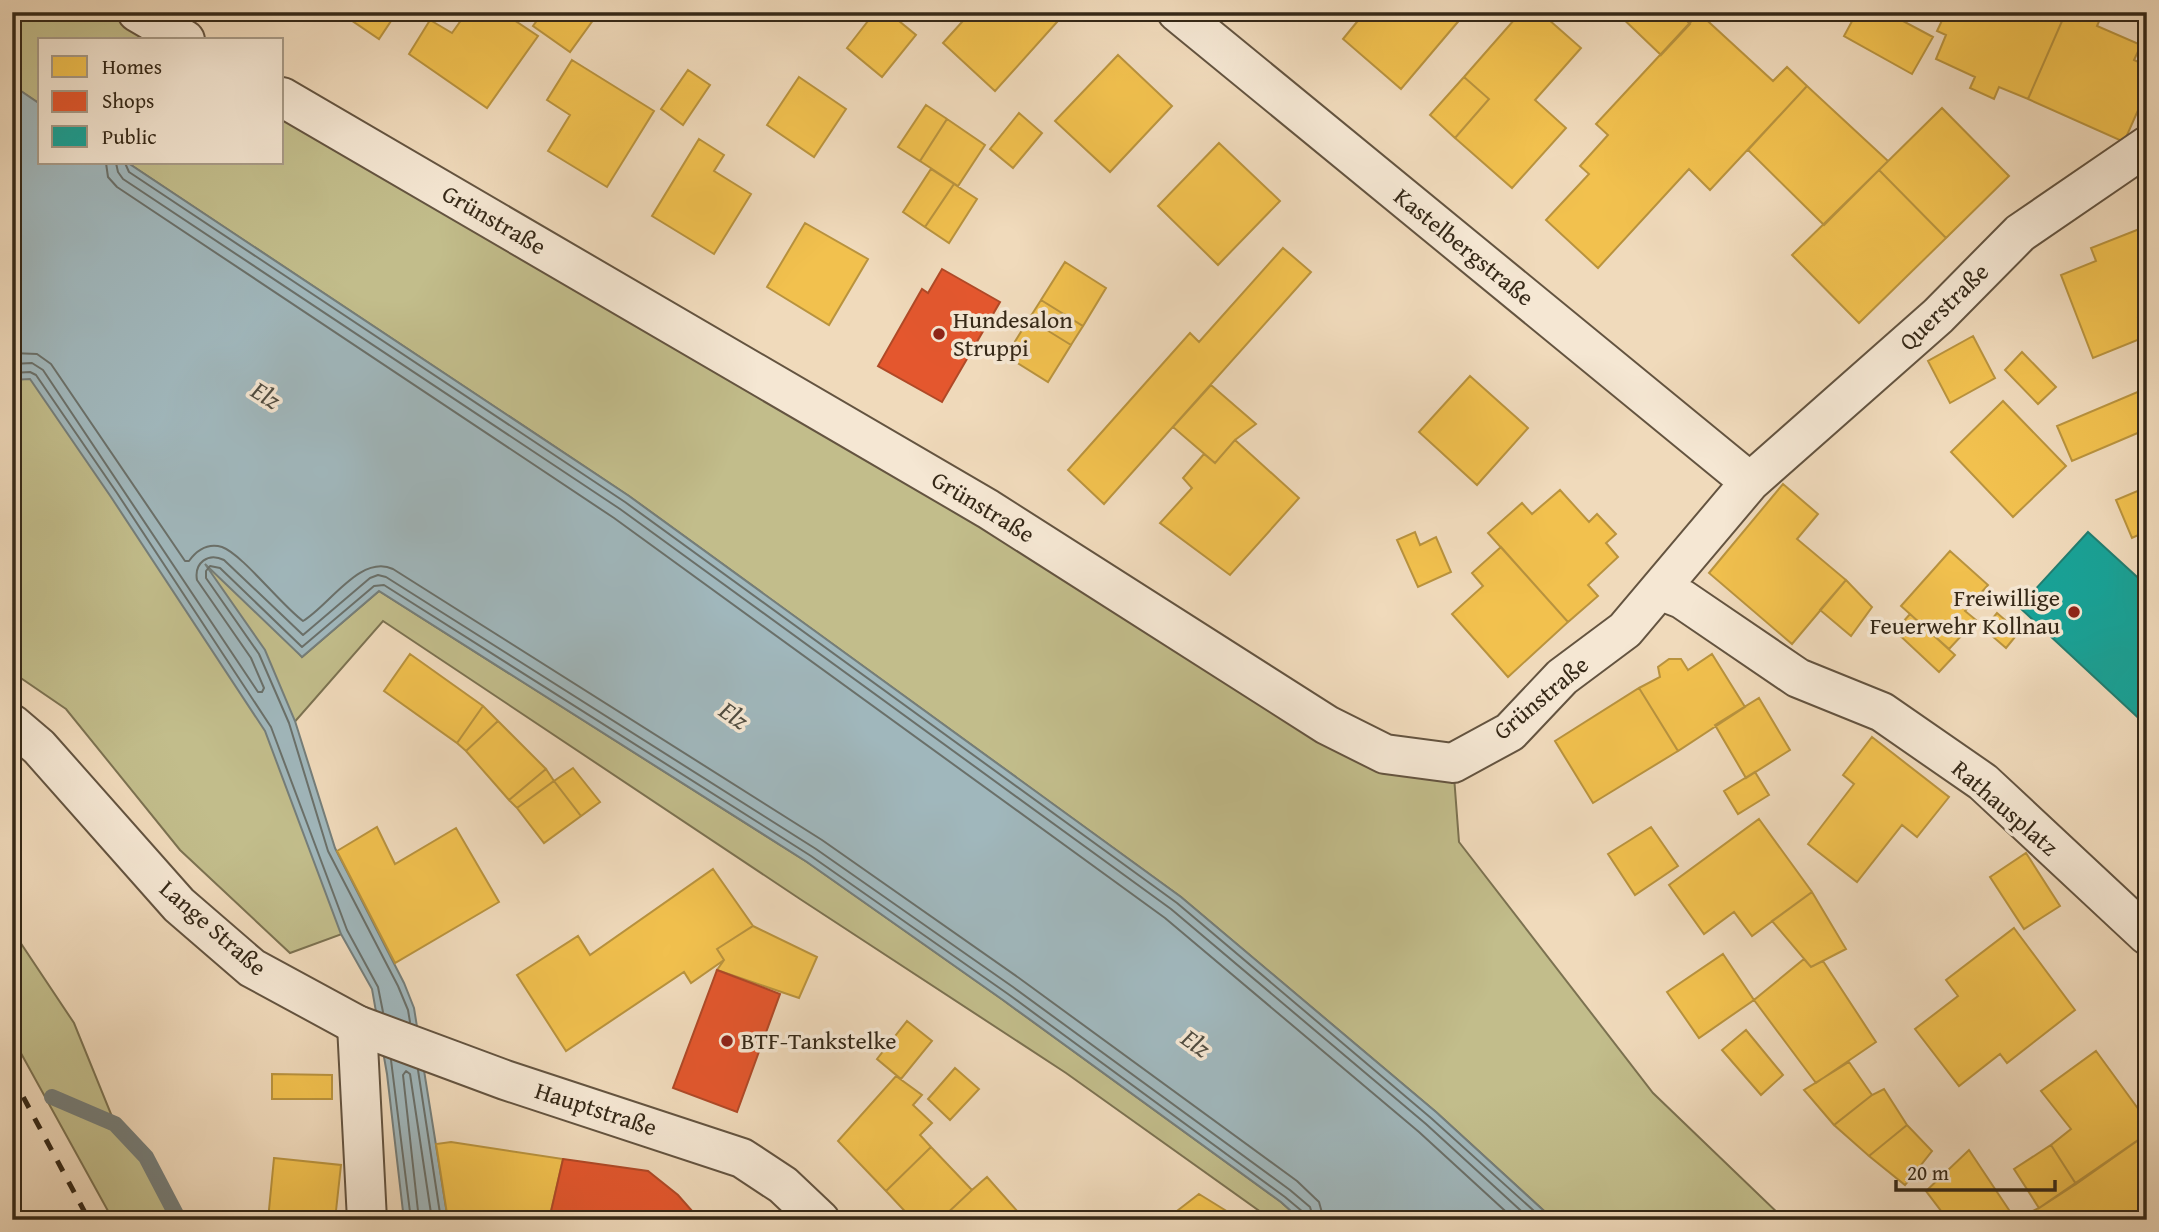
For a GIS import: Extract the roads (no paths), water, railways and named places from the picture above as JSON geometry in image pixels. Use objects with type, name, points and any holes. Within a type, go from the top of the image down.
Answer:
[{"type":"street","points":[[137,12],[182,38]]},
{"type":"street","name":"Kastelbergstraße","points":[[1177,12],[1750,482]]},
{"type":"street","name":"Grünstraße","points":[[284,98],[988,509],[1327,725],[1385,754],[1453,763],[1510,732],[1562,677],[1625,630],[1750,482]]},
{"type":"street","name":"Querstraße","points":[[1750,482],[1938,316],[2020,233],[2147,146]]},
{"type":"street","name":"Rathausplatz","points":[[1659,590],[1682,599],[1798,678],[1882,712],[1983,782],[2147,935]]},
{"type":"street","name":"Lange Straße","points":[[12,724],[39,747],[179,905],[252,968],[357,1025]]},
{"type":"street","points":[[357,1025],[367,1220]]},
{"type":"street","name":"Hauptstraße","points":[[357,1025],[505,1080],[742,1158],[783,1185],[820,1220]]},
{"type":"water","name":"Elz","points":[[12,85],[38,103],[38,164],[130,164],[629,496],[1181,897],[1436,1112],[1554,1220],[1301,1220],[1281,1202],[1003,1000],[807,862],[379,591],[302,657],[205,564],[265,650],[295,721],[335,848],[404,983],[414,1008],[448,1220],[404,1220],[387,1074],[372,989],[341,934],[265,731],[30,379],[12,380]]},
{"type":"waterway","points":[[52,1097],[115,1124],[146,1157],[179,1220]]},
{"type":"railway","points":[[12,1076],[89,1220]]},
{"type":"place","name":"Hundesalon Struppi","points":[[939,334]]},
{"type":"place","name":"Freiwillige Feuerwehr Kollnau","points":[[2074,612]]},
{"type":"place","name":"BTF-Tankstelke","points":[[727,1041]]}]
